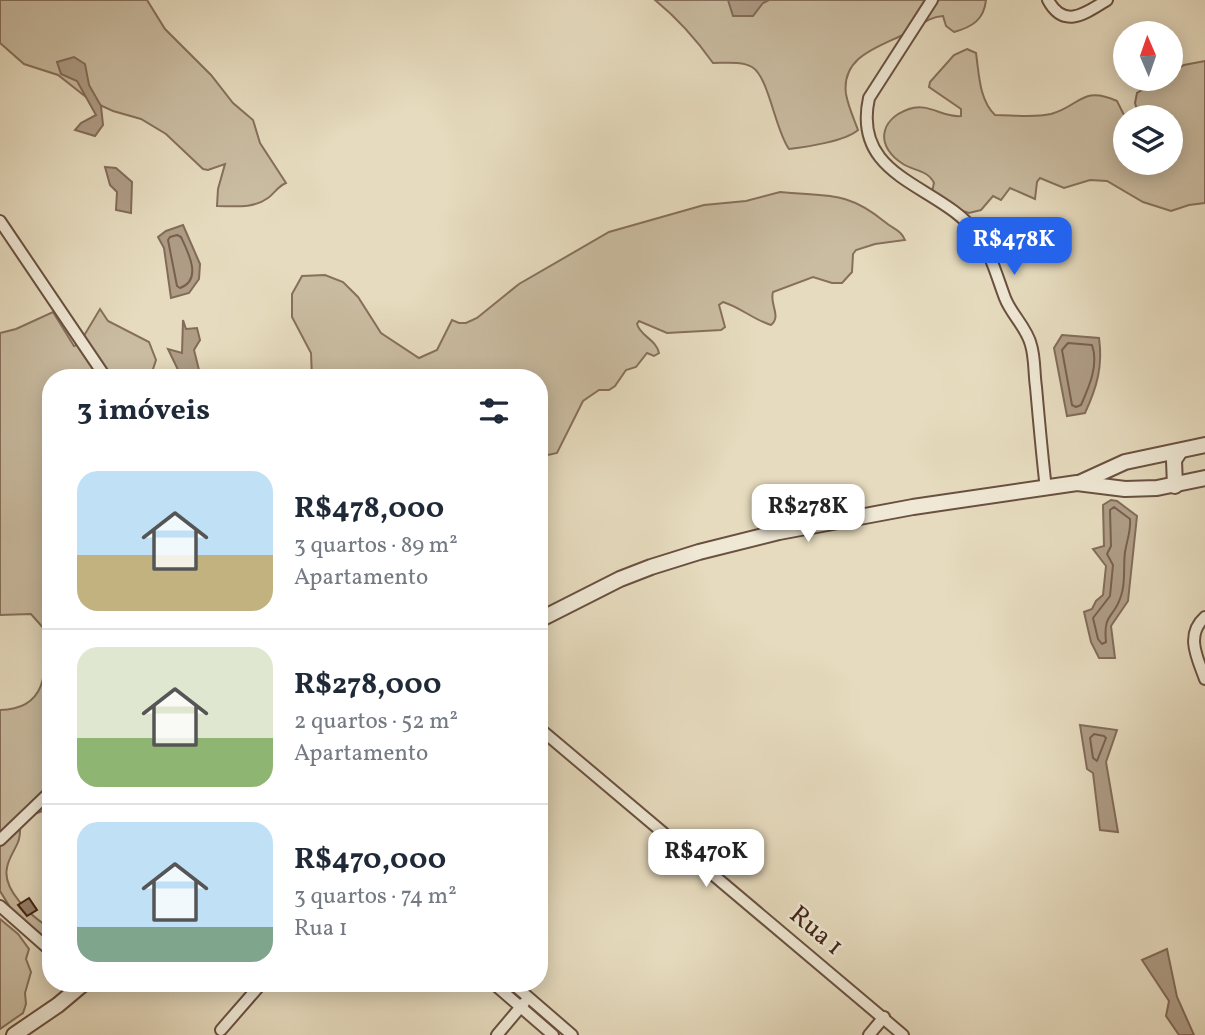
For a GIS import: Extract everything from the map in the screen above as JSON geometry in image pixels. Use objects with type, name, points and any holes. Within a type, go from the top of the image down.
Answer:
[{"type":"street","points":[[932,0],[869,98],[865,116],[870,142],[881,160],[898,175],[953,209],[967,222],[988,253],[1007,303],[1031,343],[1046,489]]},
{"type":"street","points":[[1048,0],[1052,8],[1064,16],[1074,18],[1107,0]]},
{"type":"street","points":[[0,220],[100,369]]},
{"type":"street","points":[[548,615],[620,579],[699,552],[779,532],[913,507],[1077,483],[1125,462],[1205,445]]},
{"type":"street","points":[[1175,486],[1174,460],[1180,451]]},
{"type":"street","points":[[1077,483],[1125,489],[1175,486],[1203,480]]},
{"type":"street","points":[[1205,617],[1196,628],[1193,638],[1205,679]]},
{"type":"street","name":"Rua 1","points":[[548,735],[884,1017],[890,1031],[903,1035]]},
{"type":"street","points":[[0,840],[42,800]]},
{"type":"street","points":[[0,905],[42,943]]},
{"type":"street","points":[[14,1035],[73,992]]},
{"type":"street","points":[[221,1030],[254,992]]},
{"type":"street","points":[[503,992],[553,1035]]},
{"type":"street","points":[[522,992],[572,1035]]},
{"type":"street","points":[[496,1035],[528,997]]},
{"type":"street","points":[[869,1035],[884,1017]]},
{"type":"shaded area","points":[[0,0],[147,0],[165,29],[211,75],[233,103],[253,120],[260,143],[286,183],[256,204],[217,206],[218,189],[225,164],[203,169],[166,134],[141,119],[91,101],[58,75],[24,64],[0,43]]},
{"type":"shaded area","points":[[655,0],[986,0],[980,18],[966,28],[954,32],[946,26],[943,16],[937,17],[864,55],[855,62],[846,81],[847,99],[858,130],[835,140],[789,149],[758,73],[743,64],[713,63],[686,29]]},
{"type":"shaded area","points":[[967,49],[976,53],[983,94],[995,115],[1051,114],[1082,98],[1096,95],[1117,101],[1119,105],[1113,105],[1113,175],[1183,175],[1183,105],[1135,103],[1137,93],[1140,91],[1183,91],[1183,66],[1205,61],[1205,203],[1171,211],[1143,202],[1107,181],[1090,180],[1064,188],[1040,178],[1035,199],[1010,188],[1001,200],[993,196],[981,210],[969,213],[933,201],[931,196],[934,183],[924,173],[894,157],[888,150],[884,134],[891,120],[916,107],[961,116],[961,109],[929,87],[930,82],[954,55]]},
{"type":"shaded area","points":[[780,192],[836,197],[871,212],[899,232],[905,240],[856,250],[853,254],[852,272],[842,283],[813,277],[773,292],[775,318],[771,325],[723,302],[719,305],[725,327],[721,330],[667,333],[639,321],[639,328],[655,344],[659,353],[654,356],[647,353],[636,367],[626,370],[615,386],[609,390],[599,390],[583,401],[557,453],[548,455],[548,369],[312,369],[311,353],[292,317],[292,294],[302,276],[325,275],[343,282],[358,297],[381,333],[419,358],[437,350],[452,320],[466,323],[477,318],[519,284],[609,232],[704,205],[746,201]]},
{"type":"shaded area","points":[[100,309],[108,321],[149,342],[156,360],[153,369],[42,369],[42,627],[31,614],[0,615],[0,333],[16,329],[53,312],[74,346],[79,344]]},
{"type":"shaded area","points":[[42,684],[42,811],[20,819],[19,839],[9,861],[7,876],[19,901],[42,922],[42,939],[18,920],[0,891],[0,710],[16,708],[36,694]]},
{"type":"shaded area","points":[[0,919],[18,934],[29,949],[26,959],[31,972],[23,1013],[0,1029]]},
{"type":"water","points":[[728,0],[769,0],[763,3],[753,16],[733,16]]},
{"type":"water","points":[[74,57],[85,64],[89,85],[101,106],[103,125],[95,136],[75,130],[81,123],[96,115],[77,81],[61,74],[57,62]]},
{"type":"water","points":[[105,167],[116,168],[132,182],[131,213],[116,210],[117,192],[110,185]]},
{"type":"water","points":[[183,225],[200,264],[199,279],[189,293],[171,298],[164,248],[158,237]]},
{"type":"water","points":[[183,320],[186,329],[197,328],[200,340],[194,350],[199,369],[178,369],[168,349],[182,353]]},
{"type":"water","points":[[1062,335],[1099,338],[1098,376],[1085,413],[1067,416],[1054,348]]},
{"type":"water","points":[[1111,500],[1117,501],[1137,516],[1128,601],[1111,626],[1115,658],[1099,658],[1091,642],[1084,612],[1092,609],[1103,595],[1106,566],[1093,549],[1104,546],[1103,505]]},
{"type":"water","points":[[1080,725],[1117,730],[1106,762],[1118,832],[1100,830],[1093,773],[1087,769]]},
{"type":"water","points":[[1167,949],[1177,997],[1194,1035],[1179,1035],[1166,1016],[1169,1001],[1142,960]]},
{"type":"building","points":[[29,898],[37,910],[27,916],[18,905]]}]
